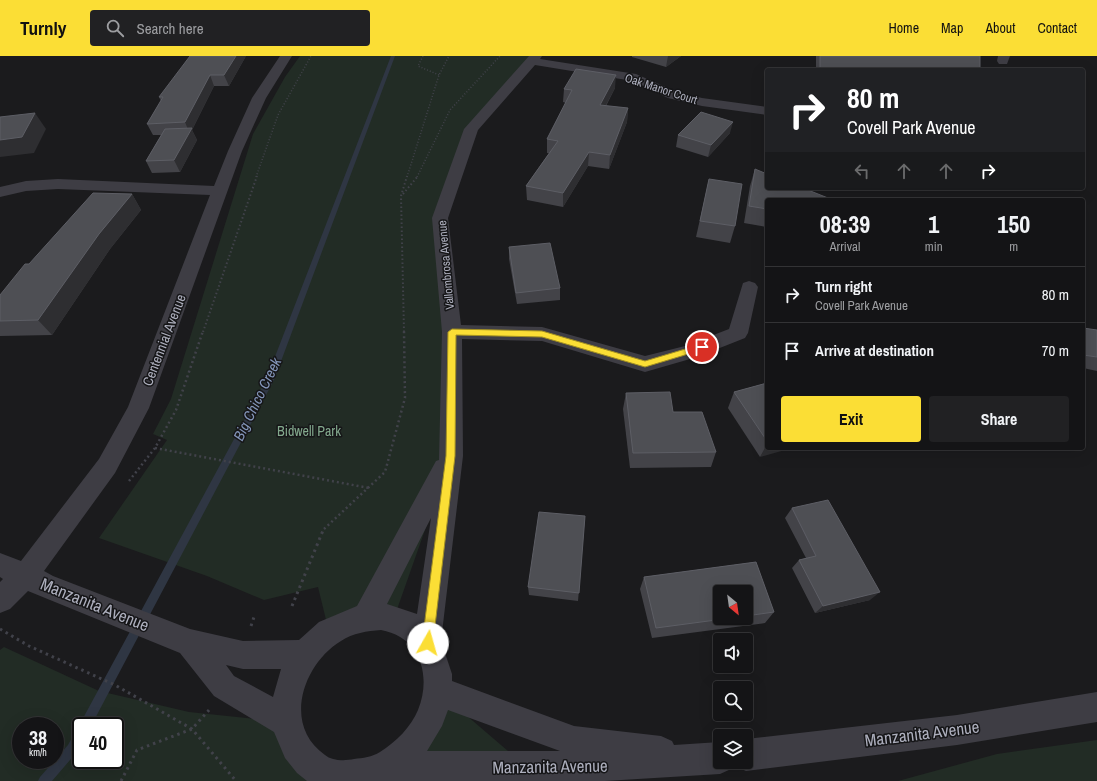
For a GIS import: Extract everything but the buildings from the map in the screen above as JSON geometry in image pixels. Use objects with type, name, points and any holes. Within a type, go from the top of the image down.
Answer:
[{"type":"street","name":"Centennial Avenue","points":[[0,600],[26,575],[107,466],[138,408],[235,151],[260,98],[286,56]]},
{"type":"street","name":"Oak Manor Court","points":[[534,58],[636,78],[673,95],[702,102],[765,111]]},
{"type":"street","name":"Vallombrosa Avenue","points":[[428,643],[451,456],[452,332],[440,218],[471,129],[534,58]]},
{"type":"street","points":[[0,192],[26,186],[58,184],[220,191]]},
{"type":"street","points":[[452,332],[542,334],[645,364],[690,352],[738,333],[749,287]]},
{"type":"street","name":"Vallombrosa Avenue","points":[[366,617],[451,456]]},
{"type":"street","name":"Manzanita Avenue","points":[[0,565],[26,575],[44,586],[190,643],[243,655],[306,654]]},
{"type":"street","points":[[380,616],[399,620],[415,629],[428,643],[437,665],[438,691],[433,712],[423,733],[408,751],[387,767],[364,776],[336,776],[312,767],[300,755],[290,740],[286,722],[288,692],[293,675],[306,654],[328,632],[347,622],[366,617],[380,616]]},
{"type":"street","name":"Manzanita Avenue","points":[[190,643],[224,686],[286,722]]},
{"type":"street","name":"Manzanita Avenue","points":[[438,691],[574,741],[713,758]]},
{"type":"street","name":"Manzanita Avenue","points":[[753,754],[957,730],[1097,707]]},
{"type":"street","name":"Manzanita Avenue","points":[[387,767],[576,767],[713,759]]},
{"type":"path","points":[[423,56],[418,66],[439,75]]},
{"type":"path","points":[[292,606],[326,527],[370,488],[385,472],[404,398],[401,196],[439,75],[449,56]]},
{"type":"path","points":[[155,448],[370,488]]},
{"type":"path","points":[[0,629],[30,646],[115,685],[192,729],[236,781]]},
{"type":"path","points":[[121,781],[137,750],[192,729],[211,707]]},
{"type":"green space","name":"Bidwell Park","points":[[300,56],[536,56],[471,129],[440,218],[451,456],[394,618],[329,632],[318,587],[264,600],[207,576],[99,538],[167,440],[153,434],[171,399],[253,134],[285,77]]},
{"type":"green space","points":[[4,647],[99,691],[189,712],[286,722],[300,755],[387,767],[438,691],[543,781],[0,781],[0,650]]},
{"type":"green space","points":[[1097,740],[1097,781],[898,781],[997,754]]},
{"type":"waterway","name":"Big Chico Creek","points":[[90,717],[270,380],[393,56]]},
{"type":"waterway","name":"Big Chico Creek","points":[[44,781],[72,749]]},
{"type":"route","points":[[428,643],[451,456],[452,332],[542,334],[645,364],[690,352],[702,347]]}]
